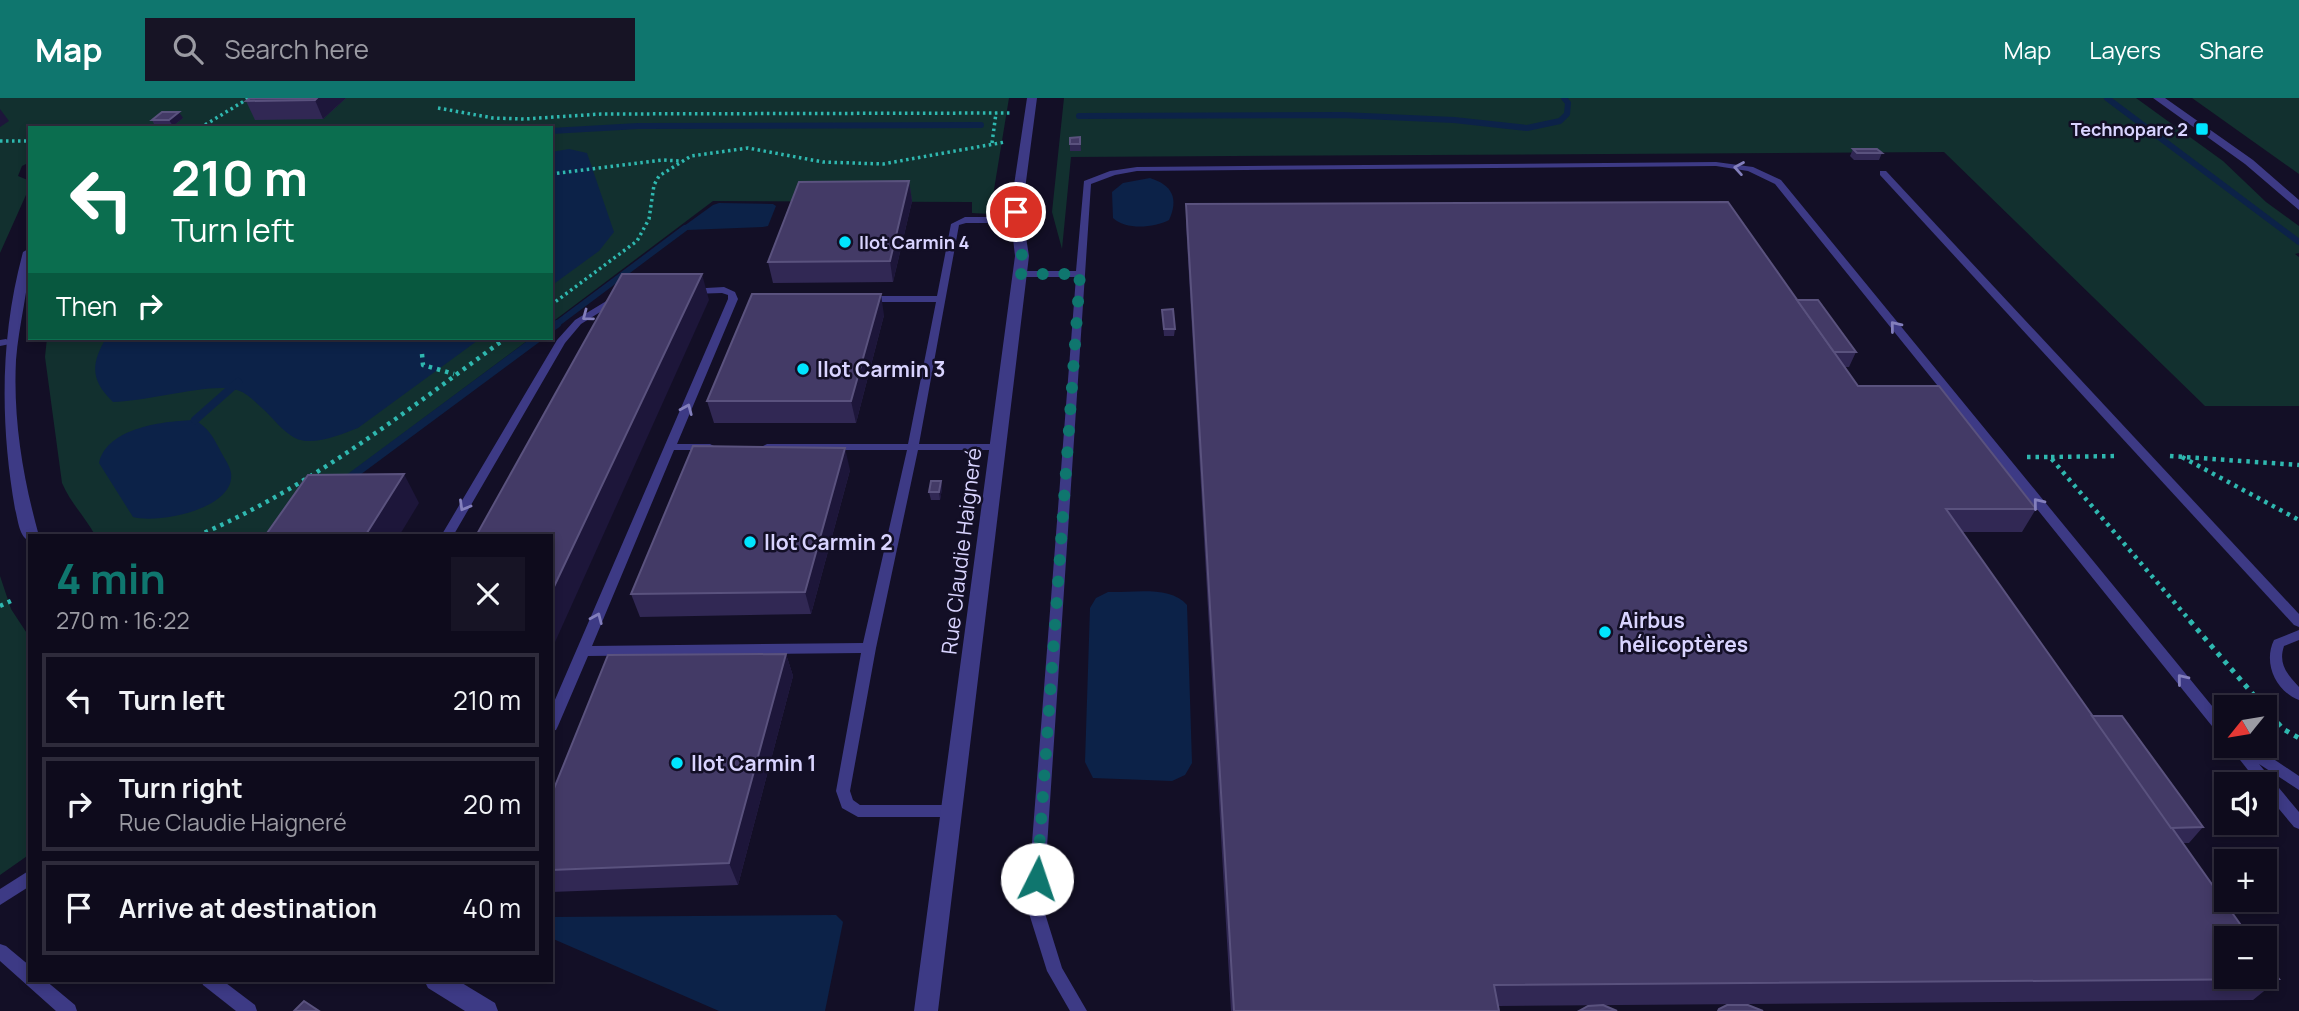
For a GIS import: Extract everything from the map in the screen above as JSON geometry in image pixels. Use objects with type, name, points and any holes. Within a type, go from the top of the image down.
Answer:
[{"type":"street","name":"Rue Claudie Haigneré","points":[[926,1011],[1022,256],[1016,220],[1032,98]]},
{"type":"street","points":[[2158,98],[2249,162],[2299,206]]},
{"type":"street","points":[[28,259],[3,342],[2,395],[7,439],[31,534]]},
{"type":"street","points":[[439,982],[486,1011]]},
{"type":"lane","points":[[1079,1011],[1055,971],[1035,907],[1087,183],[1125,171],[1716,164],[1749,169],[1778,181],[2214,718]]},
{"type":"lane","points":[[1883,173],[2299,622]]},
{"type":"lane","points":[[951,811],[858,811],[847,804],[843,791],[869,648],[914,446],[955,225],[965,220],[1016,220]]},
{"type":"lane","points":[[1019,274],[1080,274]]},
{"type":"lane","points":[[553,721],[733,299],[732,294],[724,290],[678,291]]},
{"type":"lane","points":[[448,534],[561,342],[578,322],[599,307],[631,293]]},
{"type":"lane","points":[[733,299],[747,299]]},
{"type":"lane","points":[[858,299],[941,299]]},
{"type":"lane","points":[[670,447],[724,447]]},
{"type":"lane","points":[[751,447],[997,447]]},
{"type":"lane","points":[[2299,635],[2279,643],[2273,653],[2276,667],[2286,683],[2299,695]]},
{"type":"lane","points":[[583,651],[869,648]]},
{"type":"lane","points":[[2245,758],[2299,823]]},
{"type":"lane","points":[[2261,758],[2299,784]]},
{"type":"lane","points":[[0,898],[28,878]]},
{"type":"lane","points":[[0,951],[28,976]]},
{"type":"lane","points":[[35,982],[69,1011]]},
{"type":"lane","points":[[212,982],[249,1011]]},
{"type":"path","points":[[203,126],[249,98]]},
{"type":"path","points":[[438,108],[493,118],[524,119],[601,114],[1010,113]]},
{"type":"path","points":[[992,143],[996,113]]},
{"type":"path","points":[[0,141],[28,141]]},
{"type":"path","points":[[553,304],[637,241],[649,219],[654,185],[659,176],[680,161],[706,152],[748,148],[823,162],[883,164],[1005,142]]},
{"type":"path","points":[[553,174],[663,160],[680,161]]},
{"type":"path","points":[[202,534],[228,524],[304,483],[503,340]]},
{"type":"path","points":[[422,354],[423,365],[454,375]]},
{"type":"path","points":[[2180,456],[2299,520]]},
{"type":"path","points":[[2001,457],[2050,457],[2254,695]]},
{"type":"path","points":[[0,607],[15,599]]},
{"type":"path","points":[[2277,722],[2283,729],[2299,738]]},
{"type":"green space","points":[[0,98],[1009,98],[990,214],[972,213],[972,202],[713,201],[553,321],[553,126],[28,126],[28,163],[22,166],[18,176],[28,180],[28,190],[0,253]]},
{"type":"green space","points":[[1064,98],[2136,98],[2223,161],[2266,202],[2299,226],[2299,253],[2295,254],[2299,257],[2299,406],[2205,406],[1944,152],[1071,157],[1062,249],[1052,212]]},
{"type":"green space","points":[[2192,98],[2299,98],[2299,174]]},
{"type":"green space","points":[[47,340],[528,340],[268,534],[94,534],[62,483],[45,357]]},
{"type":"green space","points":[[0,576],[11,609],[28,635],[28,855],[0,875]]},
{"type":"water","points":[[569,149],[587,153],[614,232],[599,251],[553,285],[553,152]]},
{"type":"water","points":[[1150,178],[1164,184],[1171,193],[1173,205],[1169,220],[1156,225],[1132,226],[1113,218],[1112,192],[1123,183]]},
{"type":"water","points":[[719,203],[776,206],[768,226],[687,230],[684,226]]},
{"type":"water","points":[[105,340],[478,340],[358,428],[327,439],[310,441],[295,438],[244,393],[237,390],[212,388],[113,402],[97,379],[95,372]]},
{"type":"water","points":[[195,420],[209,432],[228,463],[231,473],[229,486],[209,505],[193,511],[160,518],[133,517],[99,463],[104,451],[113,441],[139,428]]},
{"type":"water","points":[[1108,592],[1161,592],[1180,599],[1187,605],[1192,763],[1185,775],[1172,781],[1093,778],[1085,762],[1090,608],[1096,598]]},
{"type":"water","points":[[836,915],[843,922],[825,1011],[719,1011],[553,939],[553,917]]},
{"type":"building","points":[[250,98],[317,98],[246,101]]},
{"type":"building","points":[[162,112],[179,112],[169,120],[152,120]]},
{"type":"building","points":[[1080,137],[1080,144],[1070,144],[1070,138]]},
{"type":"building","points":[[1853,149],[1877,149],[1882,153],[1857,153]]},
{"type":"building","name":"Ilot Carmin 4","points":[[909,181],[890,261],[768,262],[799,182]]},
{"type":"building","name":"Airbus hélicoptères","points":[[1728,202],[1858,386],[1939,386],[2036,509],[1946,509],[2214,887],[2214,912],[2232,912],[2241,926],[2214,926],[2214,979],[1494,985],[1499,1011],[1234,1011],[1186,204]]},
{"type":"building","points":[[622,274],[702,274],[553,589],[553,534],[477,534]]},
{"type":"building","name":"Ilot Carmin 3","points":[[752,294],[881,294],[851,401],[707,401]]},
{"type":"building","points":[[1797,300],[1818,300],[1856,352],[1834,352]]},
{"type":"building","points":[[1173,309],[1175,329],[1164,329],[1162,310]]},
{"type":"building","name":"Ilot Carmin 2","points":[[693,446],[845,448],[805,592],[631,594]]},
{"type":"building","points":[[404,474],[366,534],[266,534],[308,475]]},
{"type":"building","points":[[931,481],[941,481],[939,492],[929,492]]},
{"type":"building","name":"Ilot Carmin 1","points":[[786,654],[729,863],[553,870],[553,791],[608,655]]},
{"type":"building","points":[[2092,716],[2122,716],[2203,827],[2171,828]]},
{"type":"building","points":[[304,1001],[319,1011],[294,1011]]},
{"type":"building","points":[[1603,1005],[1617,1011],[1579,1011],[1588,1006]]},
{"type":"building","points":[[1727,1005],[1748,1005],[1763,1011],[1718,1011]]},
{"type":"waterway","points":[[1079,116],[1342,115],[1454,120],[1527,128],[1560,121],[1567,114],[1568,103],[1564,98]]},
{"type":"waterway","points":[[2107,98],[2299,242]]},
{"type":"waterway","points":[[553,131],[638,126],[981,125]]},
{"type":"waterway","points":[[554,326],[685,228]]},
{"type":"waterway","points":[[345,481],[535,340]]},
{"type":"waterway","points":[[195,420],[238,382]]},
{"type":"place","name":"Technoparc 2","points":[[2202,129]]},
{"type":"place","name":"Ilot Carmin 4","points":[[845,242]]},
{"type":"place","name":"Ilot Carmin 3","points":[[803,369]]},
{"type":"place","name":"Ilot Carmin 2","points":[[750,542]]},
{"type":"place","name":"Airbus hélicoptères","points":[[1605,632]]},
{"type":"place","name":"Ilot Carmin 1","points":[[677,763]]},
{"type":"route","points":[[1016,212],[1022,256],[1019,274],[1080,274],[1037,879]]}]
